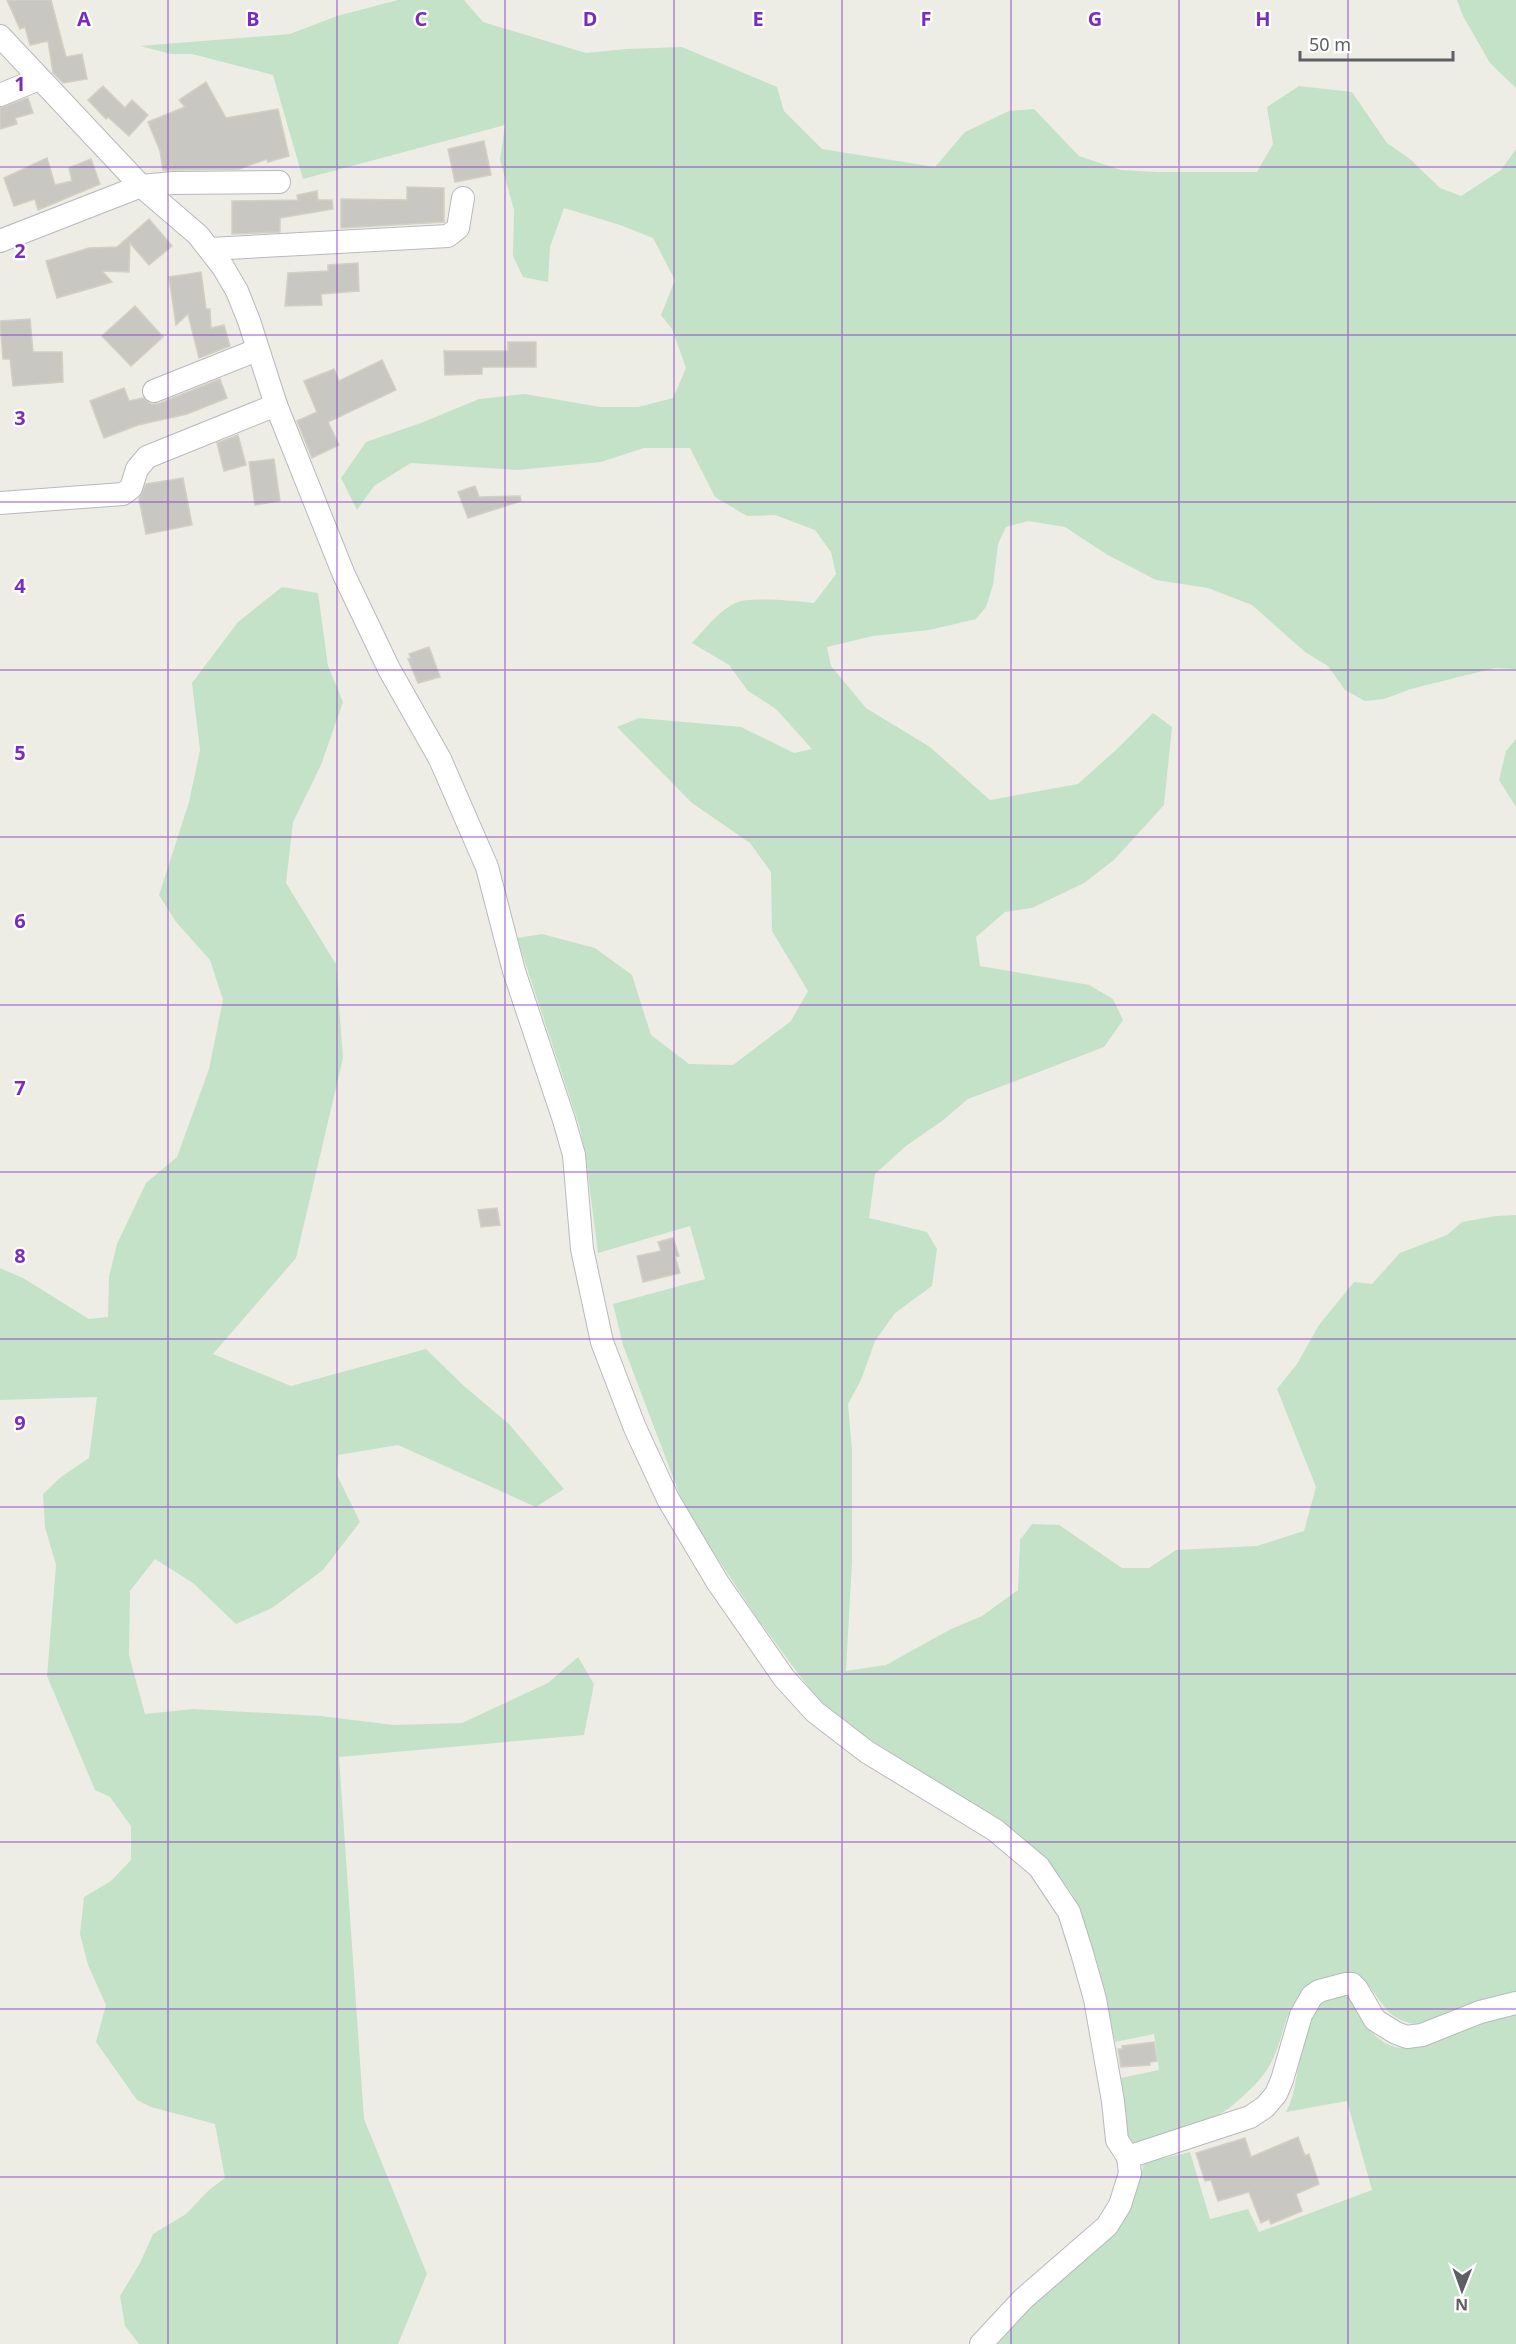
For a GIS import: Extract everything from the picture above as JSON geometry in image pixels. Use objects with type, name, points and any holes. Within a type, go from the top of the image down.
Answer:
[{"type":"street","points":[[0,36],[141,186],[182,219],[210,249],[237,291],[276,405],[344,575],[389,669],[440,759],[487,867],[514,972],[574,1155],[582,1248],[602,1342],[628,1411],[668,1499],[731,1602],[784,1678],[815,1712],[867,1752],[995,1830],[1039,1867],[1069,1912],[1095,1999],[1117,2140],[1128,2157],[1131,2168],[1129,2179],[1112,2219],[1023,2299],[981,2344]]},
{"type":"street","points":[[0,95],[39,79]]},
{"type":"street","points":[[0,241],[141,186],[173,183],[279,182]]},
{"type":"street","points":[[210,249],[448,236],[458,228],[463,198]]},
{"type":"street","points":[[154,392],[257,350]]},
{"type":"street","points":[[0,503],[123,494],[131,488],[137,469],[147,457],[276,405]]},
{"type":"street","points":[[1128,2157],[1250,2117],[1265,2107],[1276,2094],[1282,2080],[1301,2015],[1312,1996],[1319,1991],[1352,1984],[1375,2020],[1407,2037],[1422,2035],[1480,2012],[1516,2003]]},
{"type":"green space","points":[[398,0],[464,0],[483,22],[586,53],[682,47],[777,87],[784,111],[822,149],[935,167],[965,132],[1009,111],[1034,109],[1079,156],[1121,170],[1257,172],[1273,144],[1267,107],[1299,86],[1352,92],[1387,143],[1410,159],[1440,188],[1461,196],[1501,170],[1516,149],[1516,669],[1495,668],[1411,689],[1384,699],[1365,701],[1345,690],[1328,666],[1305,652],[1252,605],[1208,588],[1156,580],[1106,554],[1065,527],[1028,521],[1006,527],[998,544],[993,585],[986,607],[976,619],[929,630],[873,636],[827,647],[831,666],[866,708],[930,747],[990,800],[1078,784],[1153,713],[1172,727],[1164,805],[1114,860],[1084,883],[1032,908],[1005,912],[976,937],[980,966],[1089,985],[1113,999],[1123,1020],[1104,1047],[968,1099],[942,1121],[906,1146],[875,1174],[869,1218],[927,1232],[937,1249],[932,1286],[895,1313],[875,1341],[861,1380],[848,1404],[852,1450],[852,1562],[846,1671],[886,1665],[951,1629],[982,1616],[1018,1590],[1020,1540],[1032,1524],[1059,1525],[1122,1568],[1149,1568],[1176,1550],[1257,1546],[1304,1531],[1316,1487],[1277,1389],[1297,1364],[1319,1325],[1354,1282],[1372,1284],[1400,1253],[1447,1235],[1462,1222],[1516,1215],[1516,1995],[1424,2025],[1407,2022],[1395,2016],[1386,2009],[1373,1990],[1357,1977],[1336,1974],[1328,1977],[1310,1986],[1294,2003],[1269,2067],[1255,2085],[1233,2105],[1198,2124],[1132,2145],[1128,2139],[1121,2078],[1159,2070],[1154,2034],[1115,2042],[1096,1958],[1079,1907],[1071,1892],[1057,1873],[1023,1838],[872,1741],[815,1696],[757,1618],[685,1509],[623,1345],[613,1304],[705,1279],[690,1226],[598,1253],[580,1128],[517,938],[542,934],[595,948],[632,975],[651,1035],[689,1064],[733,1065],[791,1021],[808,991],[772,931],[771,872],[750,843],[692,803],[617,727],[639,718],[741,727],[794,753],[812,749],[776,709],[748,691],[729,665],[692,643],[725,609],[738,602],[776,600],[814,603],[836,574],[831,552],[815,530],[775,515],[747,516],[715,497],[690,448],[644,448],[601,462],[517,470],[411,463],[374,486],[357,510],[341,478],[366,442],[421,423],[479,399],[525,394],[600,407],[638,407],[673,398],[686,368],[672,329],[661,315],[675,280],[653,238],[564,208],[550,247],[548,282],[523,277],[513,256],[514,210],[500,160],[505,125],[303,179],[273,75],[192,54],[171,54],[140,46],[290,34],[337,16]]},
{"type":"green space","points":[[1457,0],[1516,0],[1516,88],[1490,63],[1463,16]]},
{"type":"green space","points":[[282,587],[318,593],[328,666],[343,702],[321,765],[293,822],[286,883],[336,964],[343,1058],[296,1258],[213,1354],[291,1386],[426,1349],[464,1386],[509,1424],[564,1489],[536,1507],[398,1445],[338,1455],[337,1475],[360,1522],[323,1570],[272,1608],[236,1624],[193,1583],[155,1559],[130,1591],[129,1655],[145,1714],[193,1709],[321,1716],[394,1725],[462,1723],[548,1683],[578,1657],[594,1684],[584,1735],[339,1757],[364,2119],[427,2274],[398,2344],[139,2344],[125,2326],[120,2296],[140,2263],[153,2234],[186,2214],[209,2190],[225,2178],[215,2124],[151,2107],[137,2100],[96,2042],[106,2005],[88,1965],[80,1934],[84,1897],[111,1881],[131,1860],[131,1826],[110,1797],[95,1790],[47,1676],[56,1565],[45,1527],[43,1494],[61,1477],[89,1458],[97,1397],[0,1400],[0,1268],[23,1278],[89,1319],[108,1317],[109,1277],[117,1244],[146,1183],[177,1157],[209,1069],[223,1000],[210,960],[176,922],[159,895],[189,802],[200,750],[192,683],[238,622]]},
{"type":"green space","points":[[1516,739],[1516,807],[1499,780],[1506,751]]},
{"type":"green space","points":[[1338,1995],[1351,1999],[1367,2027],[1378,2038],[1398,2048],[1414,2047],[1516,2012],[1516,2344],[995,2344],[1002,2333],[1118,2228],[1134,2197],[1144,2163],[1190,2152],[1210,2219],[1248,2209],[1259,2232],[1372,2190],[1347,2101],[1286,2112],[1295,2085],[1310,2019],[1316,2006],[1325,1998]]},
{"type":"building","points":[[7,0],[51,0],[66,57],[82,54],[87,79],[63,83],[53,73],[48,41],[30,45],[25,27],[20,29]]},
{"type":"building","points":[[206,82],[226,118],[278,109],[289,156],[268,162],[267,159],[239,169],[163,170],[160,151],[148,122],[185,107],[179,100]]},
{"type":"building","points":[[103,86],[125,108],[132,100],[148,115],[129,136],[108,117],[106,119],[88,100]]},
{"type":"building","points":[[28,98],[33,113],[15,118],[17,124],[0,129],[0,108]]},
{"type":"building","points":[[484,141],[491,175],[455,182],[448,149]]},
{"type":"building","points":[[47,158],[55,185],[72,181],[69,168],[91,159],[100,184],[38,210],[35,199],[14,206],[4,178]]},
{"type":"building","points":[[407,187],[444,188],[444,222],[341,228],[341,199],[407,200]]},
{"type":"building","points":[[317,191],[318,200],[332,200],[333,209],[280,218],[280,232],[232,234],[232,201],[298,200],[297,195]]},
{"type":"building","points":[[149,219],[172,246],[149,265],[130,243],[129,272],[102,271],[112,282],[57,298],[46,261],[89,248],[117,247]]},
{"type":"building","points":[[358,263],[359,291],[321,294],[322,305],[285,306],[288,273],[328,271],[328,265]]},
{"type":"building","points":[[201,272],[206,309],[210,309],[211,328],[224,325],[230,346],[199,358],[188,314],[176,325],[169,277]]},
{"type":"building","points":[[135,306],[163,337],[131,366],[102,336]]},
{"type":"building","points":[[30,319],[33,352],[62,352],[63,382],[13,386],[10,359],[3,359],[0,321]]},
{"type":"building","points":[[508,342],[536,342],[536,367],[482,367],[482,374],[445,375],[444,351],[508,351]]},
{"type":"building","points":[[382,360],[396,390],[328,422],[339,445],[312,458],[297,421],[317,412],[304,381],[334,369],[339,381]]},
{"type":"building","points":[[220,379],[227,398],[187,414],[138,425],[104,438],[90,401],[124,388],[129,401],[143,398],[151,404],[158,404]]},
{"type":"building","points":[[238,435],[246,465],[224,471],[217,443]]},
{"type":"building","points":[[274,459],[280,501],[255,505],[249,462]]},
{"type":"building","points":[[183,478],[192,525],[146,534],[139,499],[146,484]]},
{"type":"building","points":[[475,486],[479,497],[520,496],[521,501],[468,518],[458,492]]},
{"type":"building","points":[[429,647],[440,677],[418,683],[408,659],[411,658],[409,654]]},
{"type":"building","points":[[497,1208],[500,1225],[481,1227],[478,1210]]},
{"type":"building","points":[[673,1238],[679,1256],[675,1257],[680,1273],[643,1282],[637,1256],[661,1251],[658,1242]]},
{"type":"building","points":[[1154,2042],[1157,2061],[1150,2062],[1150,2065],[1121,2067],[1118,2049],[1123,2049],[1122,2046]]},
{"type":"building","points":[[1298,2137],[1305,2156],[1309,2154],[1319,2184],[1296,2194],[1302,2211],[1271,2224],[1269,2219],[1261,2223],[1249,2192],[1218,2201],[1211,2180],[1205,2181],[1196,2153],[1245,2138],[1251,2157]]}]
